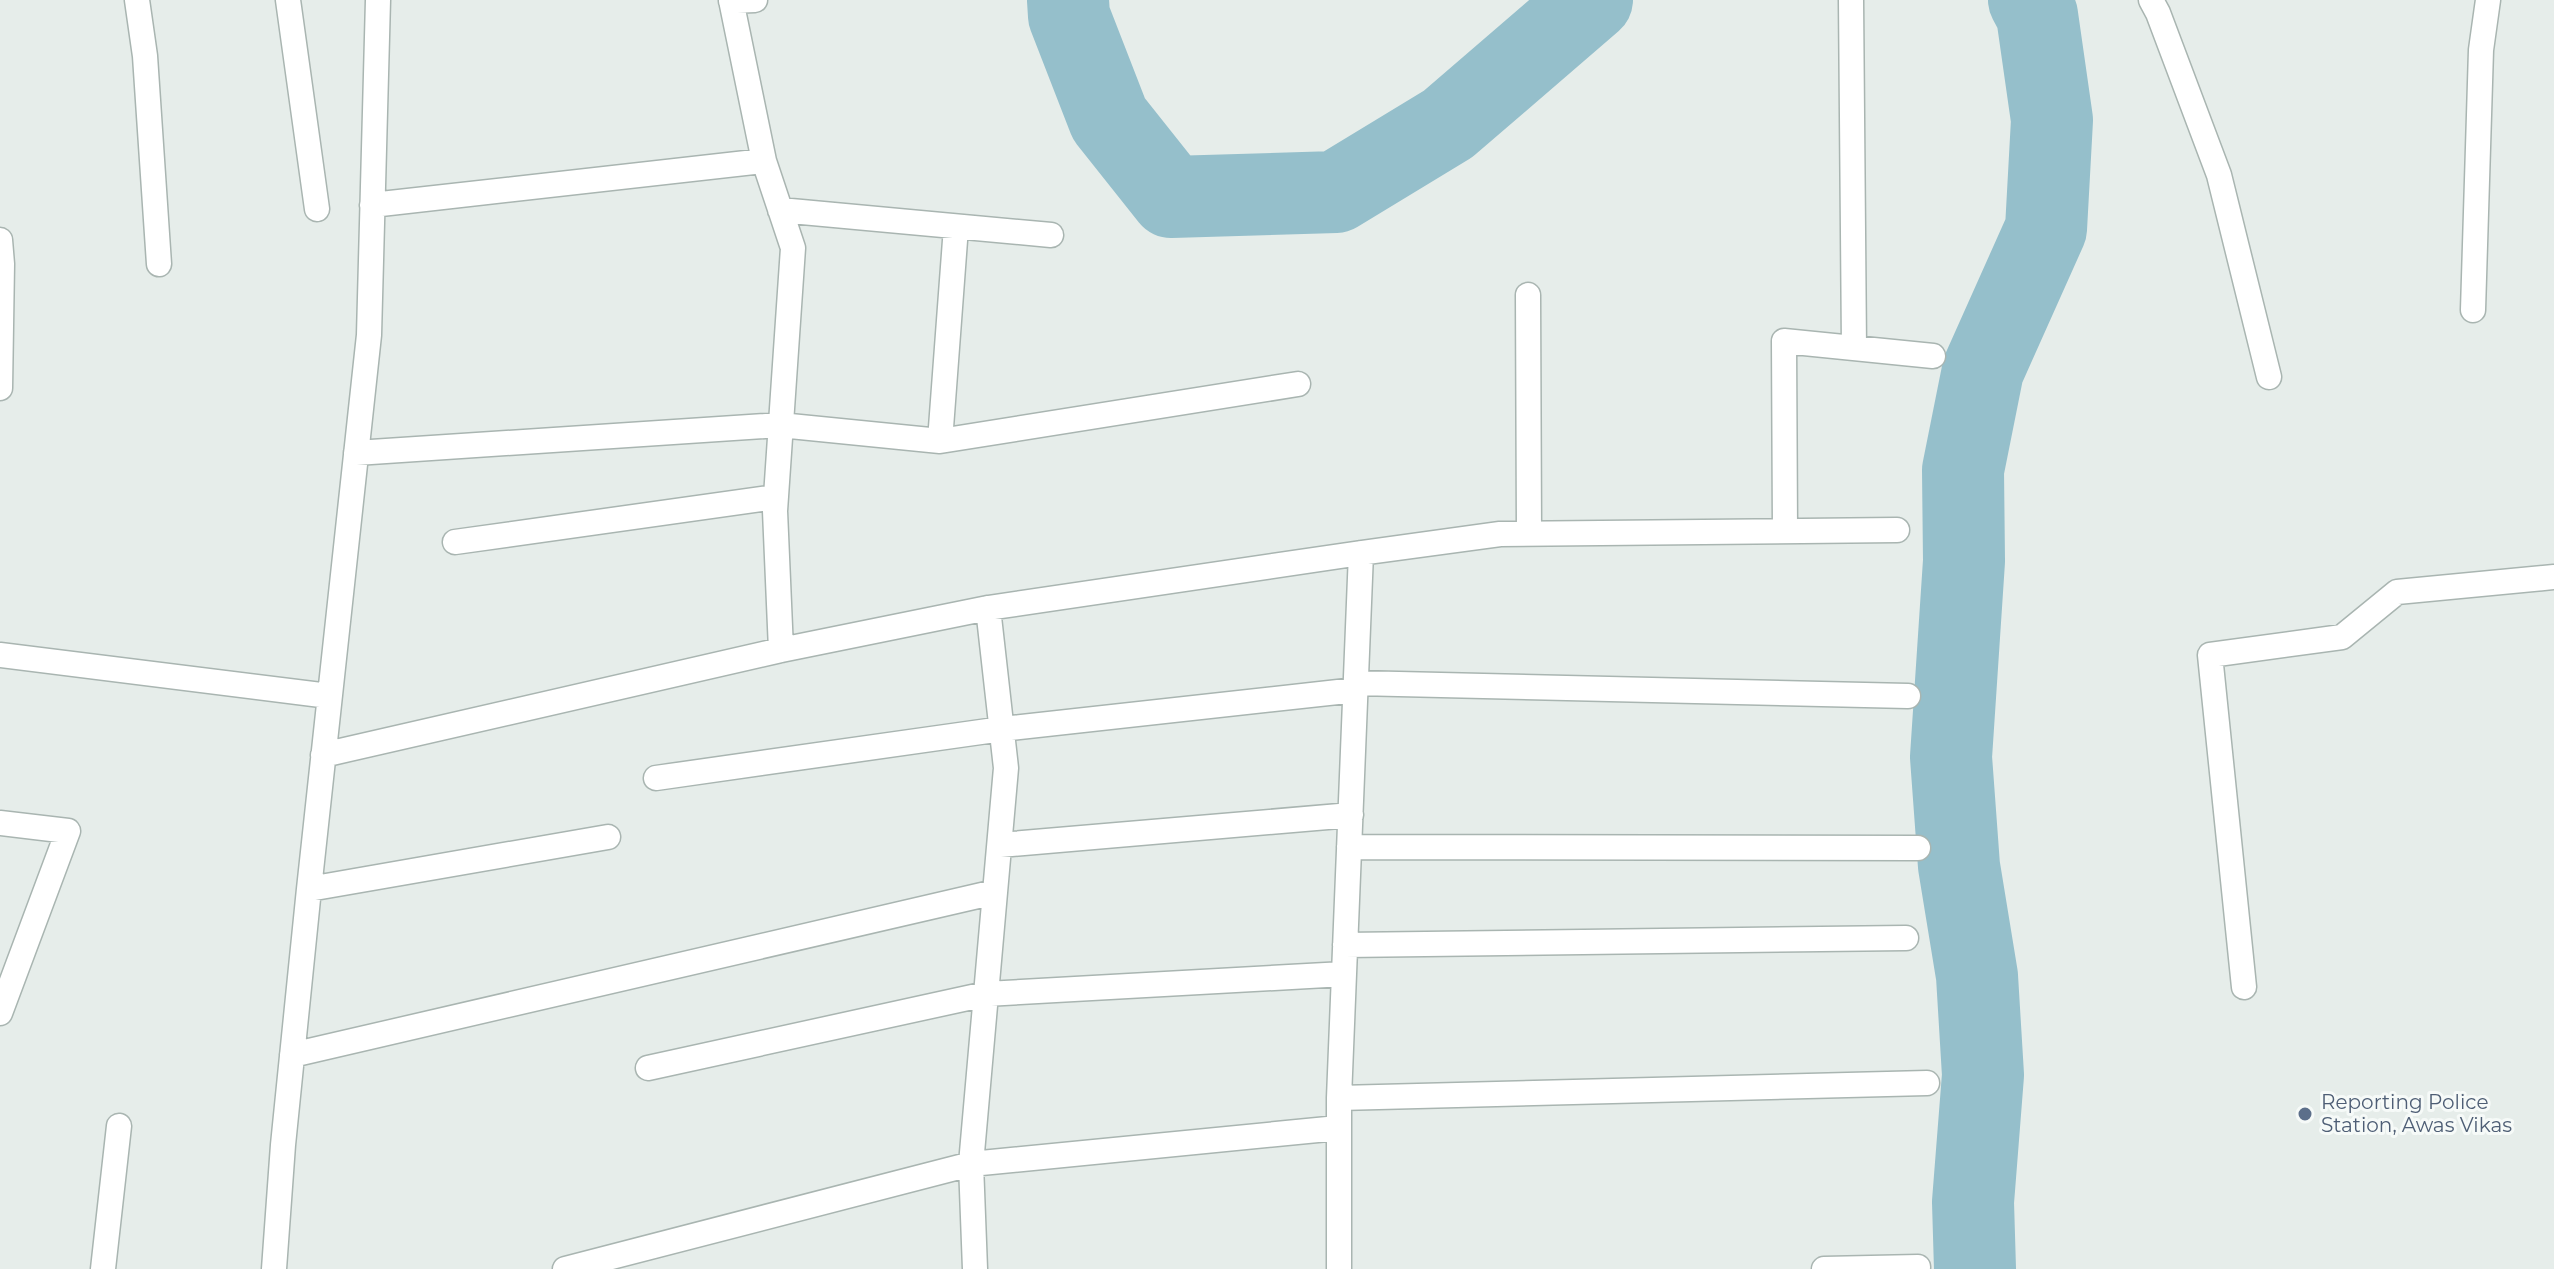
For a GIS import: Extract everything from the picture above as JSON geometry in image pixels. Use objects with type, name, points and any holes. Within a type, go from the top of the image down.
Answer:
[{"type":"street","points":[[137,0],[145,56],[159,264]]},
{"type":"street","points":[[288,0],[317,209]]},
{"type":"street","points":[[274,1269],[292,1055],[369,335],[378,0]]},
{"type":"street","points":[[755,0],[731,0],[764,161],[793,248],[776,497],[781,650]]},
{"type":"street","points":[[1851,0],[1854,348]]},
{"type":"street","points":[[2151,0],[2219,175],[2269,377]]},
{"type":"street","points":[[2473,310],[2481,50],[2488,0]]},
{"type":"street","points":[[372,205],[764,161]]},
{"type":"street","points":[[780,210],[1051,235]]},
{"type":"street","points":[[940,441],[956,227]]},
{"type":"street","points":[[0,240],[0,388]]},
{"type":"street","points":[[1528,295],[1529,533]]},
{"type":"street","points":[[1785,531],[1784,341],[1933,356]]},
{"type":"street","points":[[356,453],[780,425],[940,441],[1298,384]]},
{"type":"street","points":[[455,542],[776,497]]},
{"type":"street","points":[[323,755],[781,650],[988,608],[1361,553],[1500,534],[1897,530]]},
{"type":"street","points":[[1339,1269],[1338,1128],[1361,553]]},
{"type":"street","points":[[2244,987],[2210,655],[2342,637],[2397,592],[2554,577]]},
{"type":"street","points":[[975,1269],[971,1164],[1006,768],[988,608]]},
{"type":"street","points":[[0,655],[329,696]]},
{"type":"street","points":[[656,778],[1002,729],[1356,687],[1908,696]]},
{"type":"street","points":[[1000,845],[1351,815]]},
{"type":"street","points":[[0,823],[68,831],[0,1013]]},
{"type":"street","points":[[309,889],[608,837]]},
{"type":"street","points":[[1349,847],[1918,848]]},
{"type":"street","points":[[292,1055],[995,892]]},
{"type":"street","points":[[1345,945],[1906,938]]},
{"type":"street","points":[[648,1068],[986,994],[1344,974]]},
{"type":"street","points":[[1339,1098],[1927,1083]]},
{"type":"street","points":[[103,1269],[119,1126]]},
{"type":"street","points":[[565,1269],[971,1164],[1338,1128]]},
{"type":"street","points":[[1824,1269],[1918,1267]]},
{"type":"waterway","points":[[1068,0],[1069,16],[1109,119],[1171,197],[1336,192],[1448,124],[1592,0]]},
{"type":"waterway","points":[[1975,1269],[1973,1202],[1983,1075],[1977,976],[1959,866],[1951,757],[1964,561],[1963,470],[1983,370],[2046,229],[2052,120],[2037,15],[2029,0]]},
{"type":"place","name":"Reporting Police Station, Awas Vikas","points":[[2305,1114]]}]
